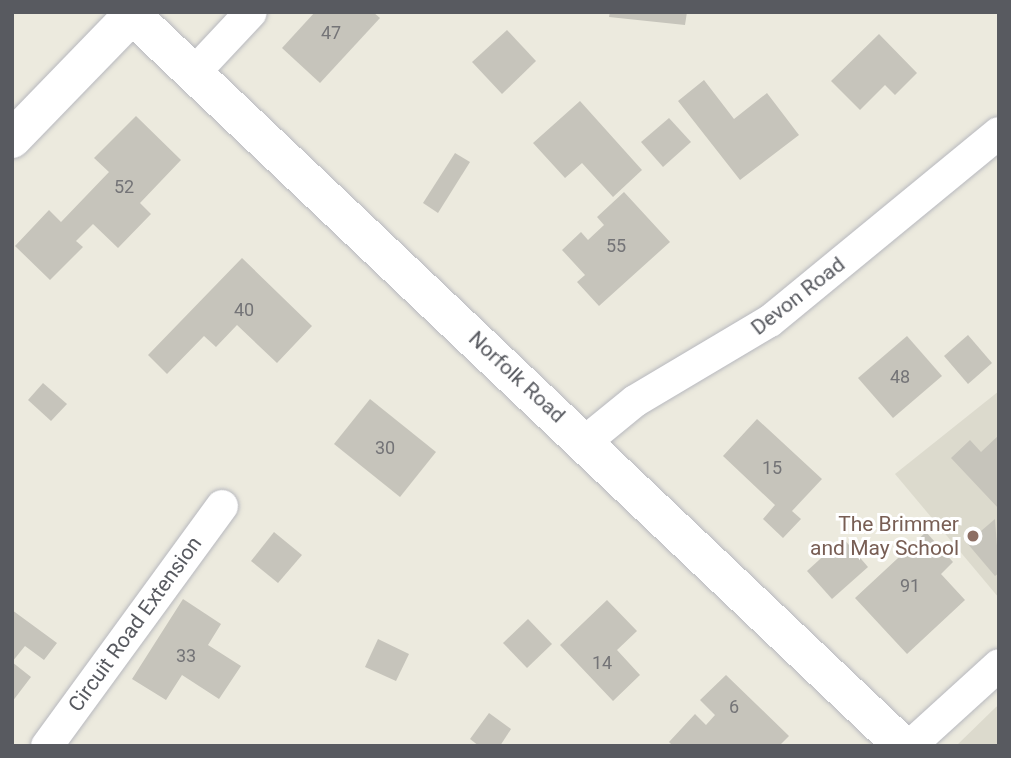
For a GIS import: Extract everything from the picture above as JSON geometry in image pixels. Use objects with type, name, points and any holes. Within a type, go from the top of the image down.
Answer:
[{"type":"street","points":[[194,73],[251,12]]},
{"type":"street","points":[[12,139],[130,14]]},
{"type":"street","name":"Norfolk Road","points":[[130,14],[586,441],[903,746]]},
{"type":"street","name":"Devon Road","points":[[586,441],[635,401],[770,321],[999,133]]},
{"type":"street","name":"Circuit Road Extension","points":[[51,745],[222,506]]},
{"type":"street","points":[[910,746],[999,665]]},
{"type":"shaded area","name":"The Brimmer and May School","points":[[999,391],[999,598],[895,474]]},
{"type":"shaded area","points":[[999,705],[999,746],[956,746],[996,707]]},
{"type":"building","points":[[315,12],[373,12],[380,18],[320,83],[282,48]]},
{"type":"building","points":[[610,12],[687,12],[685,25],[609,17]]},
{"type":"building","points":[[507,30],[536,61],[502,94],[472,62]]},
{"type":"building","points":[[879,34],[917,73],[895,95],[885,85],[860,110],[831,81]]},
{"type":"building","points":[[704,80],[734,119],[767,93],[799,135],[740,180],[678,101]]},
{"type":"building","points":[[580,101],[642,170],[613,197],[582,163],[565,178],[533,143]]},
{"type":"building","points":[[136,116],[181,160],[140,203],[151,214],[118,248],[93,224],[76,241],[83,247],[50,280],[15,246],[49,210],[61,222],[109,172],[94,158]]},
{"type":"building","points":[[669,118],[691,142],[663,167],[641,142]]},
{"type":"building","points":[[455,153],[470,162],[438,213],[423,203]]},
{"type":"building","points":[[624,192],[670,242],[599,306],[577,282],[585,275],[562,250],[581,232],[588,240],[604,225],[597,217]]},
{"type":"building","points":[[242,258],[312,326],[277,363],[237,325],[216,347],[204,336],[167,374],[148,355]]},
{"type":"building","points":[[968,335],[992,363],[968,384],[944,356]]},
{"type":"building","points":[[907,336],[942,376],[893,418],[858,378]]},
{"type":"building","points":[[43,383],[67,404],[51,421],[28,400]]},
{"type":"building","points":[[370,399],[436,452],[400,497],[334,444]]},
{"type":"building","points":[[757,419],[822,479],[792,511],[801,519],[783,538],[763,519],[775,505],[723,456]]},
{"type":"building","points":[[999,435],[999,509],[951,458],[970,440],[981,452]]},
{"type":"building","points":[[995,519],[999,573],[995,576],[967,543]]},
{"type":"building","points":[[274,532],[302,555],[278,583],[251,561]]},
{"type":"building","points":[[926,532],[953,562],[941,574],[965,600],[907,654],[855,598]]},
{"type":"building","points":[[843,538],[868,567],[832,599],[807,571]]},
{"type":"building","points":[[183,599],[221,624],[208,645],[241,666],[219,699],[182,675],[166,700],[132,679]]},
{"type":"building","points":[[607,600],[637,631],[617,650],[640,675],[613,701],[560,645]]},
{"type":"building","points":[[12,610],[57,643],[44,660],[25,646],[12,662]]},
{"type":"building","points":[[528,619],[552,644],[527,668],[503,643]]},
{"type":"building","points":[[378,639],[409,654],[396,681],[365,667]]},
{"type":"building","points":[[12,662],[31,677],[12,702]]},
{"type":"building","points":[[726,675],[789,736],[779,746],[673,746],[669,742],[695,714],[706,725],[715,715],[700,700]]},
{"type":"building","points":[[489,713],[511,729],[500,746],[479,746],[470,739]]},
{"type":"place","name":"The Brimmer and May School","points":[[973,536]]}]
